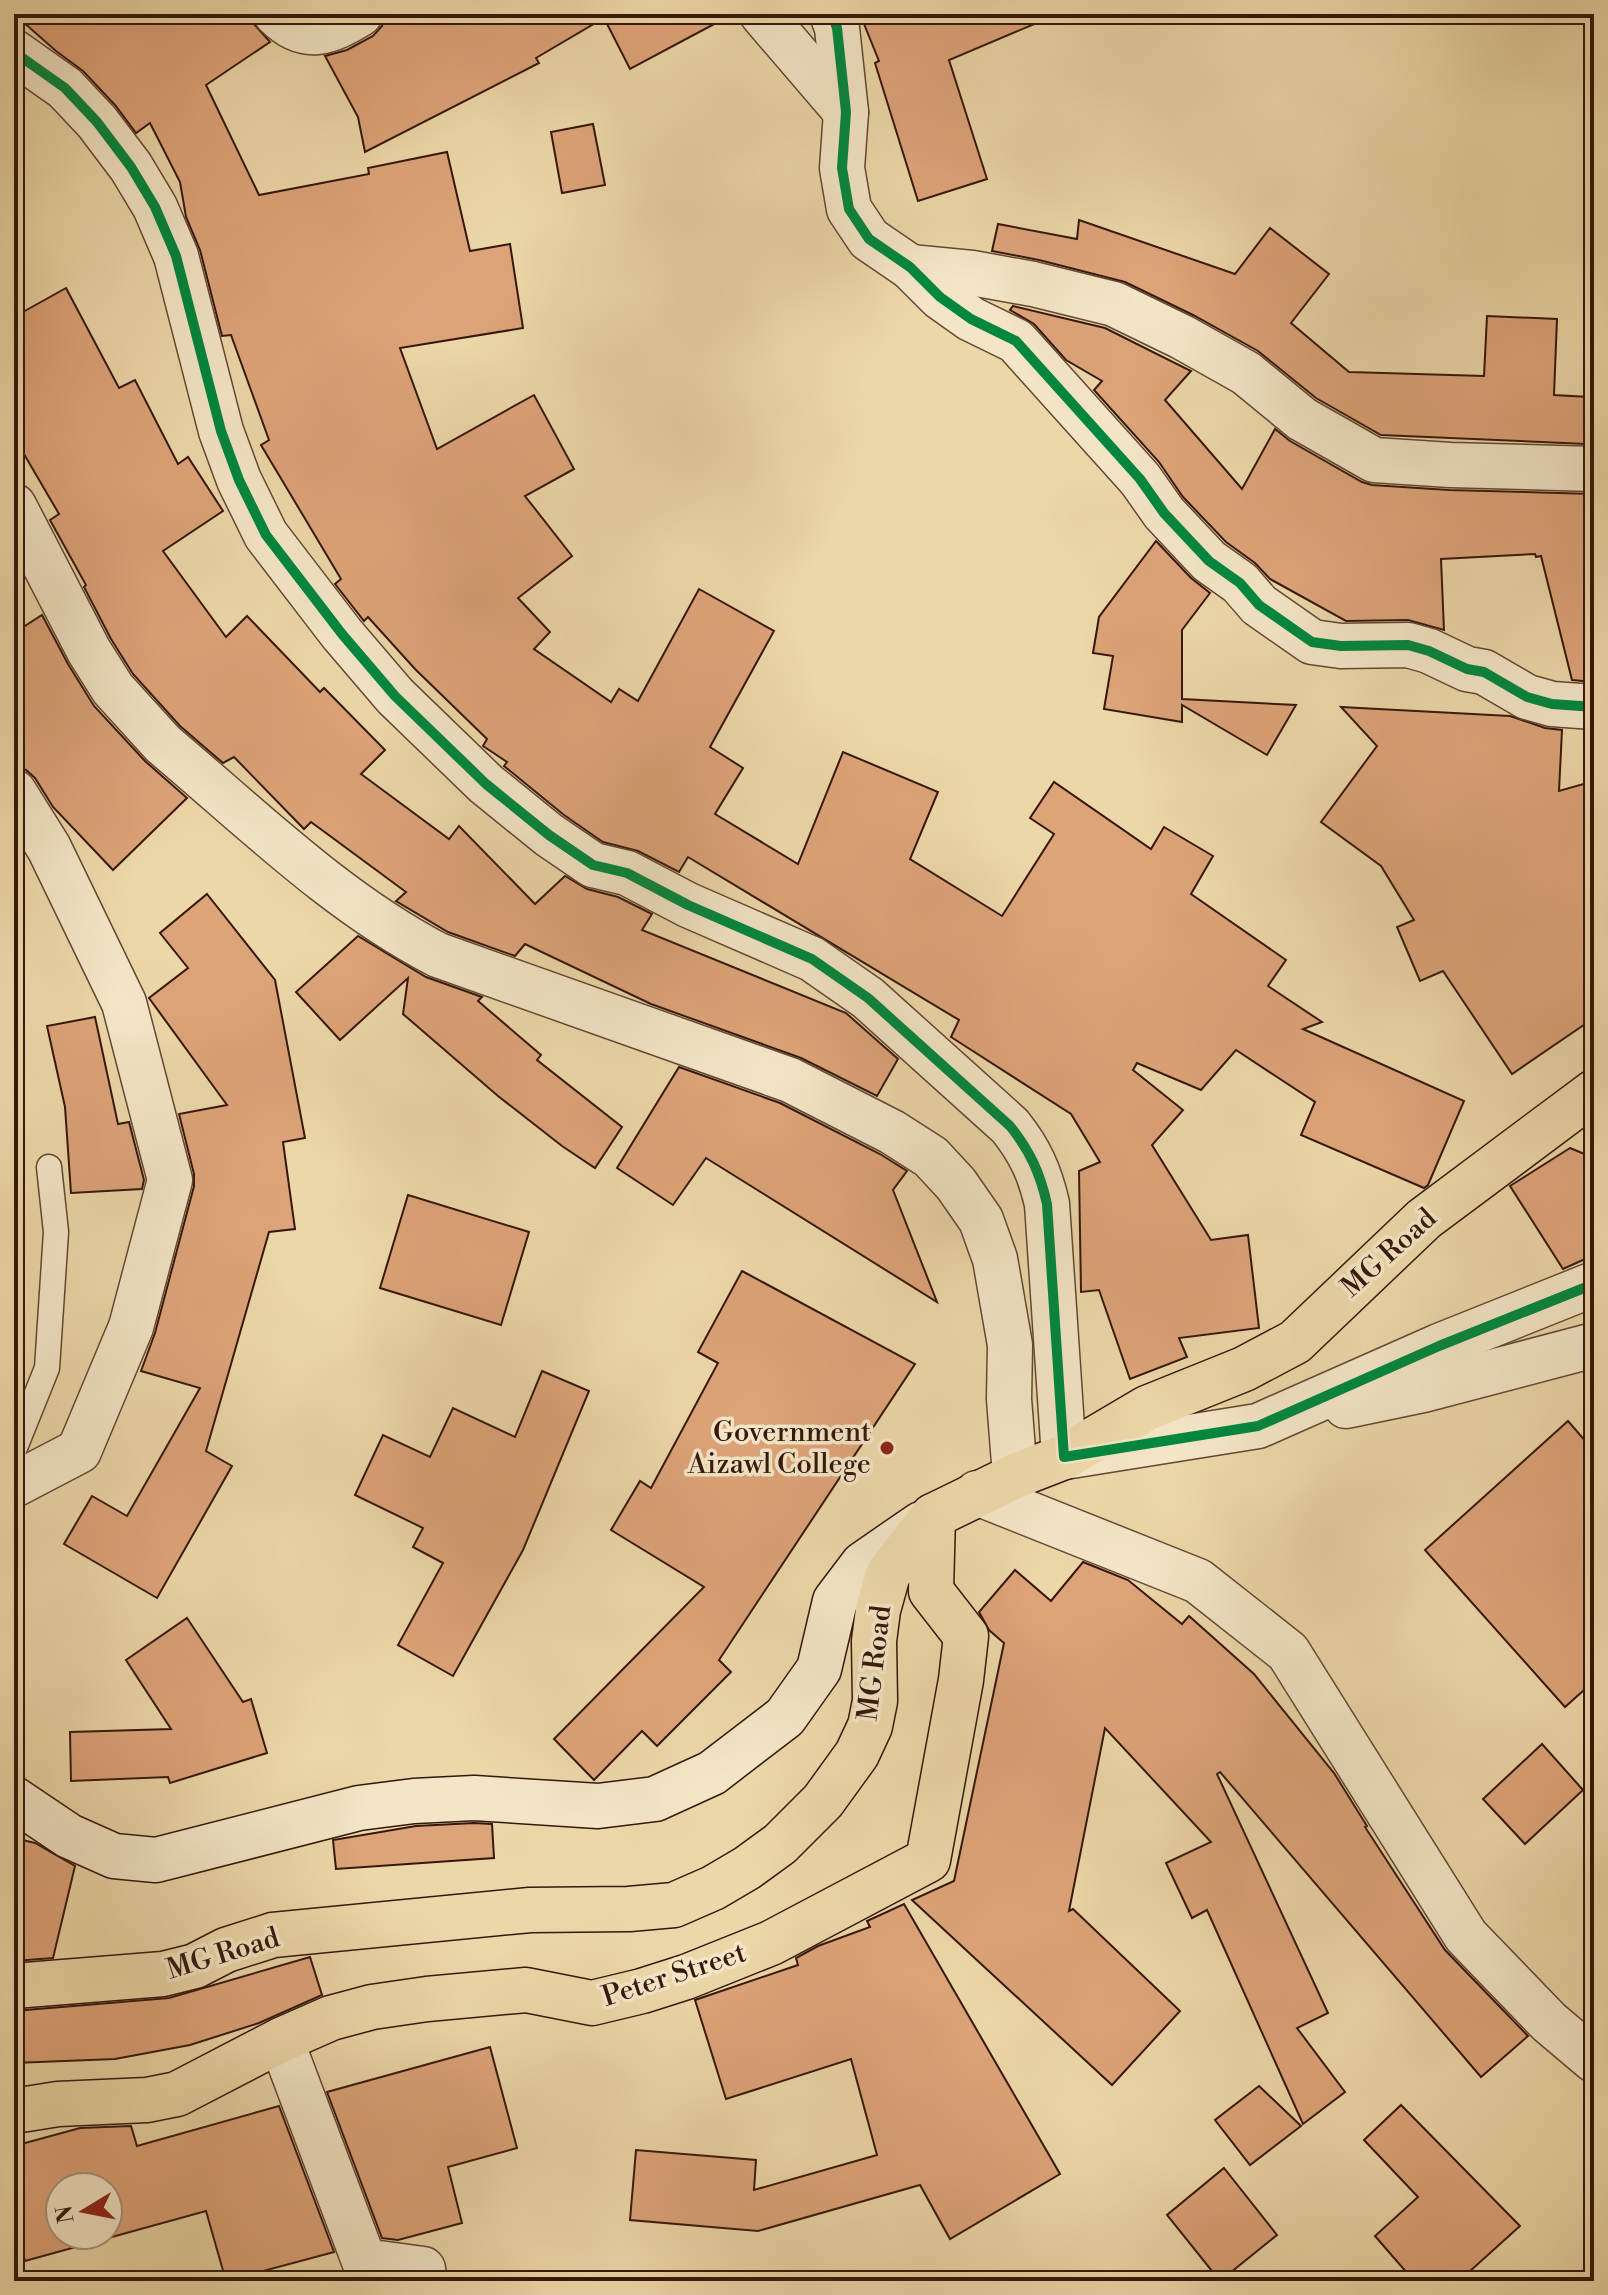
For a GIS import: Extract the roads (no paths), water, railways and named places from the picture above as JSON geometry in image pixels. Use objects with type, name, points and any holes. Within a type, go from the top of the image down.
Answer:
[{"type":"main road","name":"MG Road","points":[[14,1986],[163,1974],[195,1966],[226,1950],[273,1935],[530,1910],[629,1909],[674,1905],[713,1888],[780,1844],[823,1801],[857,1754],[870,1726],[875,1701],[874,1641],[878,1610],[888,1574],[933,1516],[996,1484],[1064,1457],[1147,1408],[1244,1369],[1295,1342],[1424,1219],[1594,1092]]},
{"type":"main road","name":"Peter Street","points":[[14,2111],[58,2104],[147,2100],[177,2094],[281,2040],[331,2018],[372,2007],[526,1990],[592,2003],[642,1991],[771,1943],[928,1860],[961,1680],[966,1636],[931,1591],[933,1516]]},
{"type":"street","points":[[276,14],[287,25],[311,33],[335,29],[360,14]]},
{"type":"street","points":[[762,14],[846,112]]},
{"type":"street","points":[[832,14],[837,28],[846,112],[842,168],[849,209],[869,239],[910,267],[940,297],[971,319],[1016,341],[1209,561],[1240,583],[1259,605],[1312,642],[1341,646],[1408,645],[1467,669],[1484,672],[1527,697],[1552,704],[1594,707]]},
{"type":"street","points":[[14,52],[65,88],[97,122],[131,167],[155,207],[176,256],[221,431],[266,535],[342,634],[395,696],[486,784],[549,835],[593,865],[627,873],[688,905],[812,959],[868,998],[1010,1126],[1029,1151],[1041,1177],[1047,1204],[1064,1457],[1258,1426],[1423,1390],[1594,1345]]},
{"type":"street","points":[[910,267],[972,273],[1033,284],[1114,304],[1246,373],[1302,419],[1374,460],[1594,469]]},
{"type":"street","points":[[14,506],[89,651],[133,714],[163,744],[357,906],[400,935],[438,955],[790,1080],[892,1132],[931,1157],[956,1184],[981,1220],[995,1259],[1010,1345],[1009,1399],[996,1484],[1198,1581],[1288,1652],[1466,1936],[1549,2022],[1594,2060]]},
{"type":"street","points":[[14,792],[49,848],[124,1003],[170,1180],[131,1327],[79,1451],[14,1485]]},
{"type":"street","points":[[1258,1426],[1439,1346],[1594,1284]]},
{"type":"street","points":[[14,1799],[69,1836],[114,1856],[156,1860],[359,1808],[414,1801],[474,1798],[598,1806],[655,1799],[712,1773],[785,1717],[819,1669],[835,1601],[863,1564],[933,1516]]},
{"type":"street","points":[[281,2040],[364,2261],[423,2269],[425,2281]]},
{"type":"lane","points":[[14,1450],[47,1368],[56,1232],[49,1167]]},
{"type":"place","name":"Government Aizawl College","points":[[887,1448]]}]
